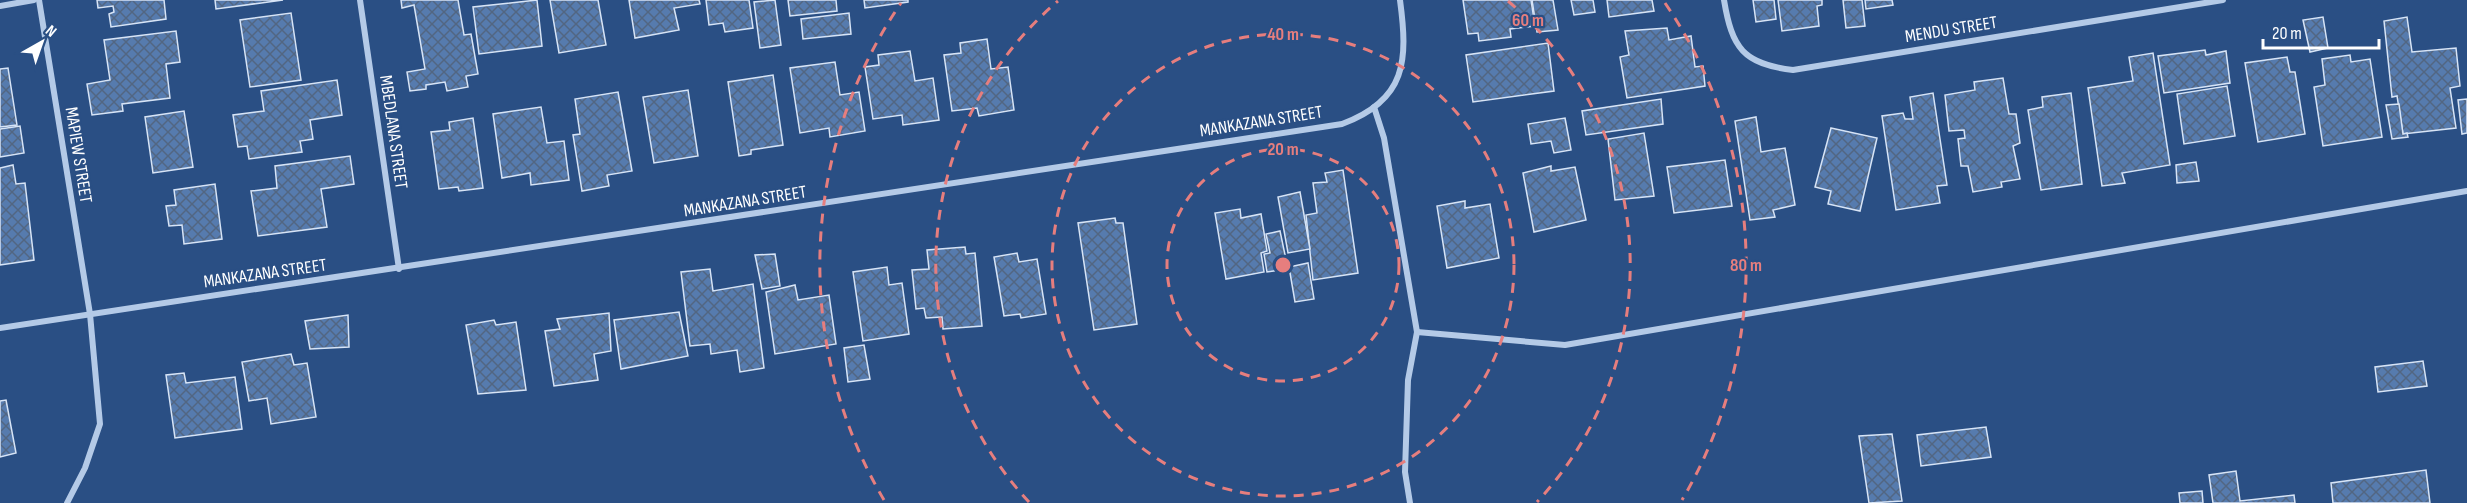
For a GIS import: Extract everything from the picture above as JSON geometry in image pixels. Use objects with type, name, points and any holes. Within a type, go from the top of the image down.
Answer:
[{"type":"street","points":[[0,6],[34,0]]},
{"type":"street","name":"MAPIEW STREET","points":[[39,0],[90,314],[100,424],[85,468],[67,503]]},
{"type":"street","name":"MBEDLANA STREET","points":[[360,0],[399,269]]},
{"type":"street","name":"MANKAZANA STREET","points":[[0,328],[1320,128],[1363,116],[1385,98],[1399,77],[1405,37],[1400,0]]},
{"type":"street","name":"MENDU STREET","points":[[1724,0],[1729,29],[1740,50],[1767,67],[1793,70],[2223,0]]},
{"type":"street","points":[[1374,107],[1384,138],[1417,332],[1407,392],[1405,472],[1410,503]]},
{"type":"street","points":[[1417,332],[1565,345],[2467,191]]},
{"type":"building","points":[[97,0],[164,0],[166,19],[111,27],[109,14],[114,12],[113,6],[98,8]]},
{"type":"building","points":[[215,0],[283,0],[216,9]]},
{"type":"building","points":[[401,0],[458,0],[464,35],[471,34],[478,74],[466,76],[468,87],[447,91],[445,82],[426,85],[426,89],[410,91],[407,72],[425,69],[414,5],[402,8]]},
{"type":"building","points":[[537,0],[542,46],[479,54],[473,7]]},
{"type":"building","points":[[550,0],[598,0],[606,45],[559,53]]},
{"type":"building","points":[[629,0],[699,0],[700,4],[674,8],[679,30],[635,38]]},
{"type":"building","points":[[706,0],[749,0],[753,28],[725,32],[723,23],[709,25]]},
{"type":"building","points":[[775,0],[781,45],[760,48],[754,2]]},
{"type":"building","points":[[788,0],[836,0],[837,11],[790,16]]},
{"type":"building","points":[[864,0],[908,0],[908,2],[865,8]]},
{"type":"building","points":[[1463,0],[1531,0],[1535,26],[1510,29],[1511,37],[1479,41],[1478,33],[1468,34]]},
{"type":"building","points":[[1532,0],[1553,0],[1558,30],[1537,32]]},
{"type":"building","points":[[1571,0],[1593,0],[1595,12],[1574,15]]},
{"type":"building","points":[[1607,0],[1652,0],[1654,11],[1609,17]]},
{"type":"building","points":[[1753,0],[1774,0],[1776,19],[1756,22]]},
{"type":"building","points":[[1778,0],[1822,0],[1822,5],[1817,6],[1819,26],[1782,31]]},
{"type":"building","points":[[1843,0],[1862,0],[1865,26],[1846,28]]},
{"type":"building","points":[[1865,0],[1892,0],[1893,5],[1866,9]]},
{"type":"building","points":[[291,13],[301,80],[250,87],[240,20]]},
{"type":"building","points":[[849,13],[851,34],[803,39],[801,19]]},
{"type":"building","points":[[2323,17],[2328,48],[2310,52],[2303,20]]},
{"type":"building","points":[[2407,17],[2412,52],[2456,48],[2460,86],[2450,88],[2456,128],[2403,134],[2397,96],[2392,97],[2384,21]]},
{"type":"building","points":[[1667,28],[1669,40],[1691,36],[1695,67],[1703,66],[1705,86],[1627,98],[1620,57],[1629,55],[1625,31]]},
{"type":"building","points":[[176,31],[180,62],[166,64],[170,98],[122,104],[123,111],[92,115],[87,84],[110,80],[104,40]]},
{"type":"building","points":[[987,39],[991,69],[1008,67],[1014,110],[979,116],[977,108],[952,111],[944,55],[961,53],[960,43]]},
{"type":"building","points":[[1548,43],[1554,91],[1473,102],[1466,55]]},
{"type":"building","points":[[2205,50],[2206,55],[2226,51],[2230,83],[2164,93],[2158,56]]},
{"type":"building","points":[[910,51],[915,81],[933,78],[939,120],[903,125],[902,115],[873,119],[865,67],[879,65],[878,55]]},
{"type":"building","points":[[2153,53],[2170,165],[2122,173],[2125,183],[2102,186],[2088,88],[2133,81],[2129,57]]},
{"type":"building","points":[[2350,55],[2351,62],[2370,59],[2382,137],[2323,146],[2314,87],[2325,85],[2322,59]]},
{"type":"building","points":[[2287,57],[2290,72],[2295,72],[2305,134],[2258,142],[2245,63]]},
{"type":"building","points":[[835,62],[840,95],[859,92],[865,131],[830,137],[829,128],[800,133],[790,68]]},
{"type":"building","points":[[8,68],[17,125],[0,127],[0,69]]},
{"type":"building","points":[[773,75],[783,145],[751,150],[751,154],[739,156],[728,82]]},
{"type":"building","points":[[2003,78],[2009,114],[2016,114],[2020,143],[2013,146],[2020,179],[2001,182],[2002,187],[1973,192],[1968,166],[1961,166],[1958,139],[1965,138],[1964,130],[1949,131],[1945,95],[1975,90],[1974,82]]},
{"type":"building","points":[[337,80],[342,115],[310,120],[313,139],[300,141],[302,152],[249,159],[247,146],[238,147],[233,115],[264,111],[261,91]]},
{"type":"building","points":[[2227,86],[2235,136],[2184,144],[2177,94]]},
{"type":"building","points":[[688,90],[698,156],[654,163],[643,97]]},
{"type":"building","points":[[618,92],[632,171],[607,175],[609,186],[582,191],[573,135],[580,134],[575,99]]},
{"type":"building","points":[[1933,93],[1947,185],[1937,186],[1940,203],[1896,210],[1882,116],[1903,113],[1905,119],[1913,119],[1910,97]]},
{"type":"building","points":[[2071,93],[2082,184],[2041,190],[2028,110],[2043,107],[2042,97]]},
{"type":"building","points":[[1661,99],[1663,124],[1586,135],[1582,111]]},
{"type":"building","points":[[2467,99],[2467,133],[2462,134],[2458,100]]},
{"type":"building","points":[[2399,104],[2403,134],[2407,133],[2408,137],[2392,139],[2386,105]]},
{"type":"building","points":[[541,107],[547,143],[564,141],[569,180],[531,185],[530,173],[502,178],[493,114]]},
{"type":"building","points":[[184,111],[193,167],[153,173],[145,117]]},
{"type":"building","points":[[1756,117],[1761,152],[1785,148],[1795,205],[1773,210],[1775,217],[1750,220],[1735,121]]},
{"type":"building","points":[[473,118],[483,188],[459,191],[458,187],[439,189],[431,132],[450,130],[449,122]]},
{"type":"building","points":[[1565,118],[1571,150],[1554,153],[1551,141],[1531,144],[1528,124]]},
{"type":"building","points":[[20,126],[24,153],[0,157],[0,129]]},
{"type":"building","points":[[1831,128],[1877,138],[1860,211],[1828,204],[1831,191],[1815,187]]},
{"type":"building","points":[[1644,133],[1654,196],[1615,200],[1608,139]]},
{"type":"building","points":[[350,156],[354,184],[321,189],[327,227],[258,236],[251,191],[277,188],[275,166]]},
{"type":"building","points":[[1725,160],[1732,206],[1674,213],[1667,167]]},
{"type":"building","points":[[2196,162],[2199,181],[2177,183],[2176,165]]},
{"type":"building","points":[[13,165],[16,184],[25,183],[34,260],[0,265],[0,168]]},
{"type":"building","points":[[1551,166],[1551,171],[1575,167],[1586,220],[1534,232],[1523,173]]},
{"type":"building","points":[[1343,170],[1358,273],[1313,280],[1306,215],[1317,213],[1313,183],[1327,182],[1325,173]]},
{"type":"building","points":[[215,184],[222,239],[184,244],[182,225],[169,226],[166,206],[176,205],[174,190]]},
{"type":"building","points":[[1300,192],[1310,249],[1288,253],[1278,197]]},
{"type":"building","points":[[1465,201],[1465,208],[1490,204],[1499,258],[1447,268],[1437,206]]},
{"type":"building","points":[[1240,209],[1241,218],[1261,214],[1267,251],[1261,253],[1264,272],[1226,279],[1215,213]]},
{"type":"building","points":[[1115,218],[1116,223],[1123,223],[1137,324],[1094,330],[1078,223]]},
{"type":"building","points":[[1280,231],[1288,269],[1267,272],[1264,254],[1270,253],[1266,234]]},
{"type":"building","points":[[965,247],[966,254],[975,253],[982,326],[943,329],[942,317],[926,318],[924,308],[916,309],[912,270],[929,269],[927,250]]},
{"type":"building","points":[[1017,253],[1019,262],[1037,259],[1046,314],[1021,318],[1020,314],[1004,316],[994,257]]},
{"type":"building","points":[[775,254],[780,286],[762,289],[755,255]]},
{"type":"building","points":[[1308,263],[1314,299],[1295,302],[1289,267]]},
{"type":"building","points":[[887,267],[889,285],[902,283],[909,334],[863,341],[853,272]]},
{"type":"building","points":[[710,269],[713,291],[753,284],[764,368],[740,372],[737,350],[711,354],[710,344],[690,346],[681,272]]},
{"type":"building","points":[[795,285],[798,300],[829,295],[836,344],[775,354],[766,292]]},
{"type":"building","points":[[679,312],[688,356],[621,369],[614,320]]},
{"type":"building","points":[[609,313],[611,351],[594,354],[598,380],[554,386],[545,331],[560,329],[557,319]]},
{"type":"building","points":[[348,315],[349,347],[310,349],[305,321]]},
{"type":"building","points":[[494,320],[496,325],[516,322],[526,390],[478,394],[466,325]]},
{"type":"building","points":[[864,345],[870,379],[848,382],[844,348]]},
{"type":"building","points":[[291,354],[294,365],[307,363],[316,417],[271,424],[267,398],[249,401],[242,362]]},
{"type":"building","points":[[2423,361],[2427,386],[2378,392],[2375,367]]},
{"type":"building","points":[[184,373],[186,383],[235,377],[242,429],[175,438],[166,375]]},
{"type":"building","points":[[6,400],[16,453],[0,457],[0,401]]},
{"type":"building","points":[[1986,427],[1991,457],[1921,466],[1917,435]]},
{"type":"building","points":[[1892,434],[1902,501],[1869,503],[1859,436]]},
{"type":"building","points":[[2426,470],[2430,503],[2333,503],[2331,483]]},
{"type":"building","points":[[2236,471],[2240,501],[2294,495],[2295,503],[2213,503],[2209,475]]},
{"type":"building","points":[[2202,491],[2203,503],[2180,503],[2179,493]]}]
